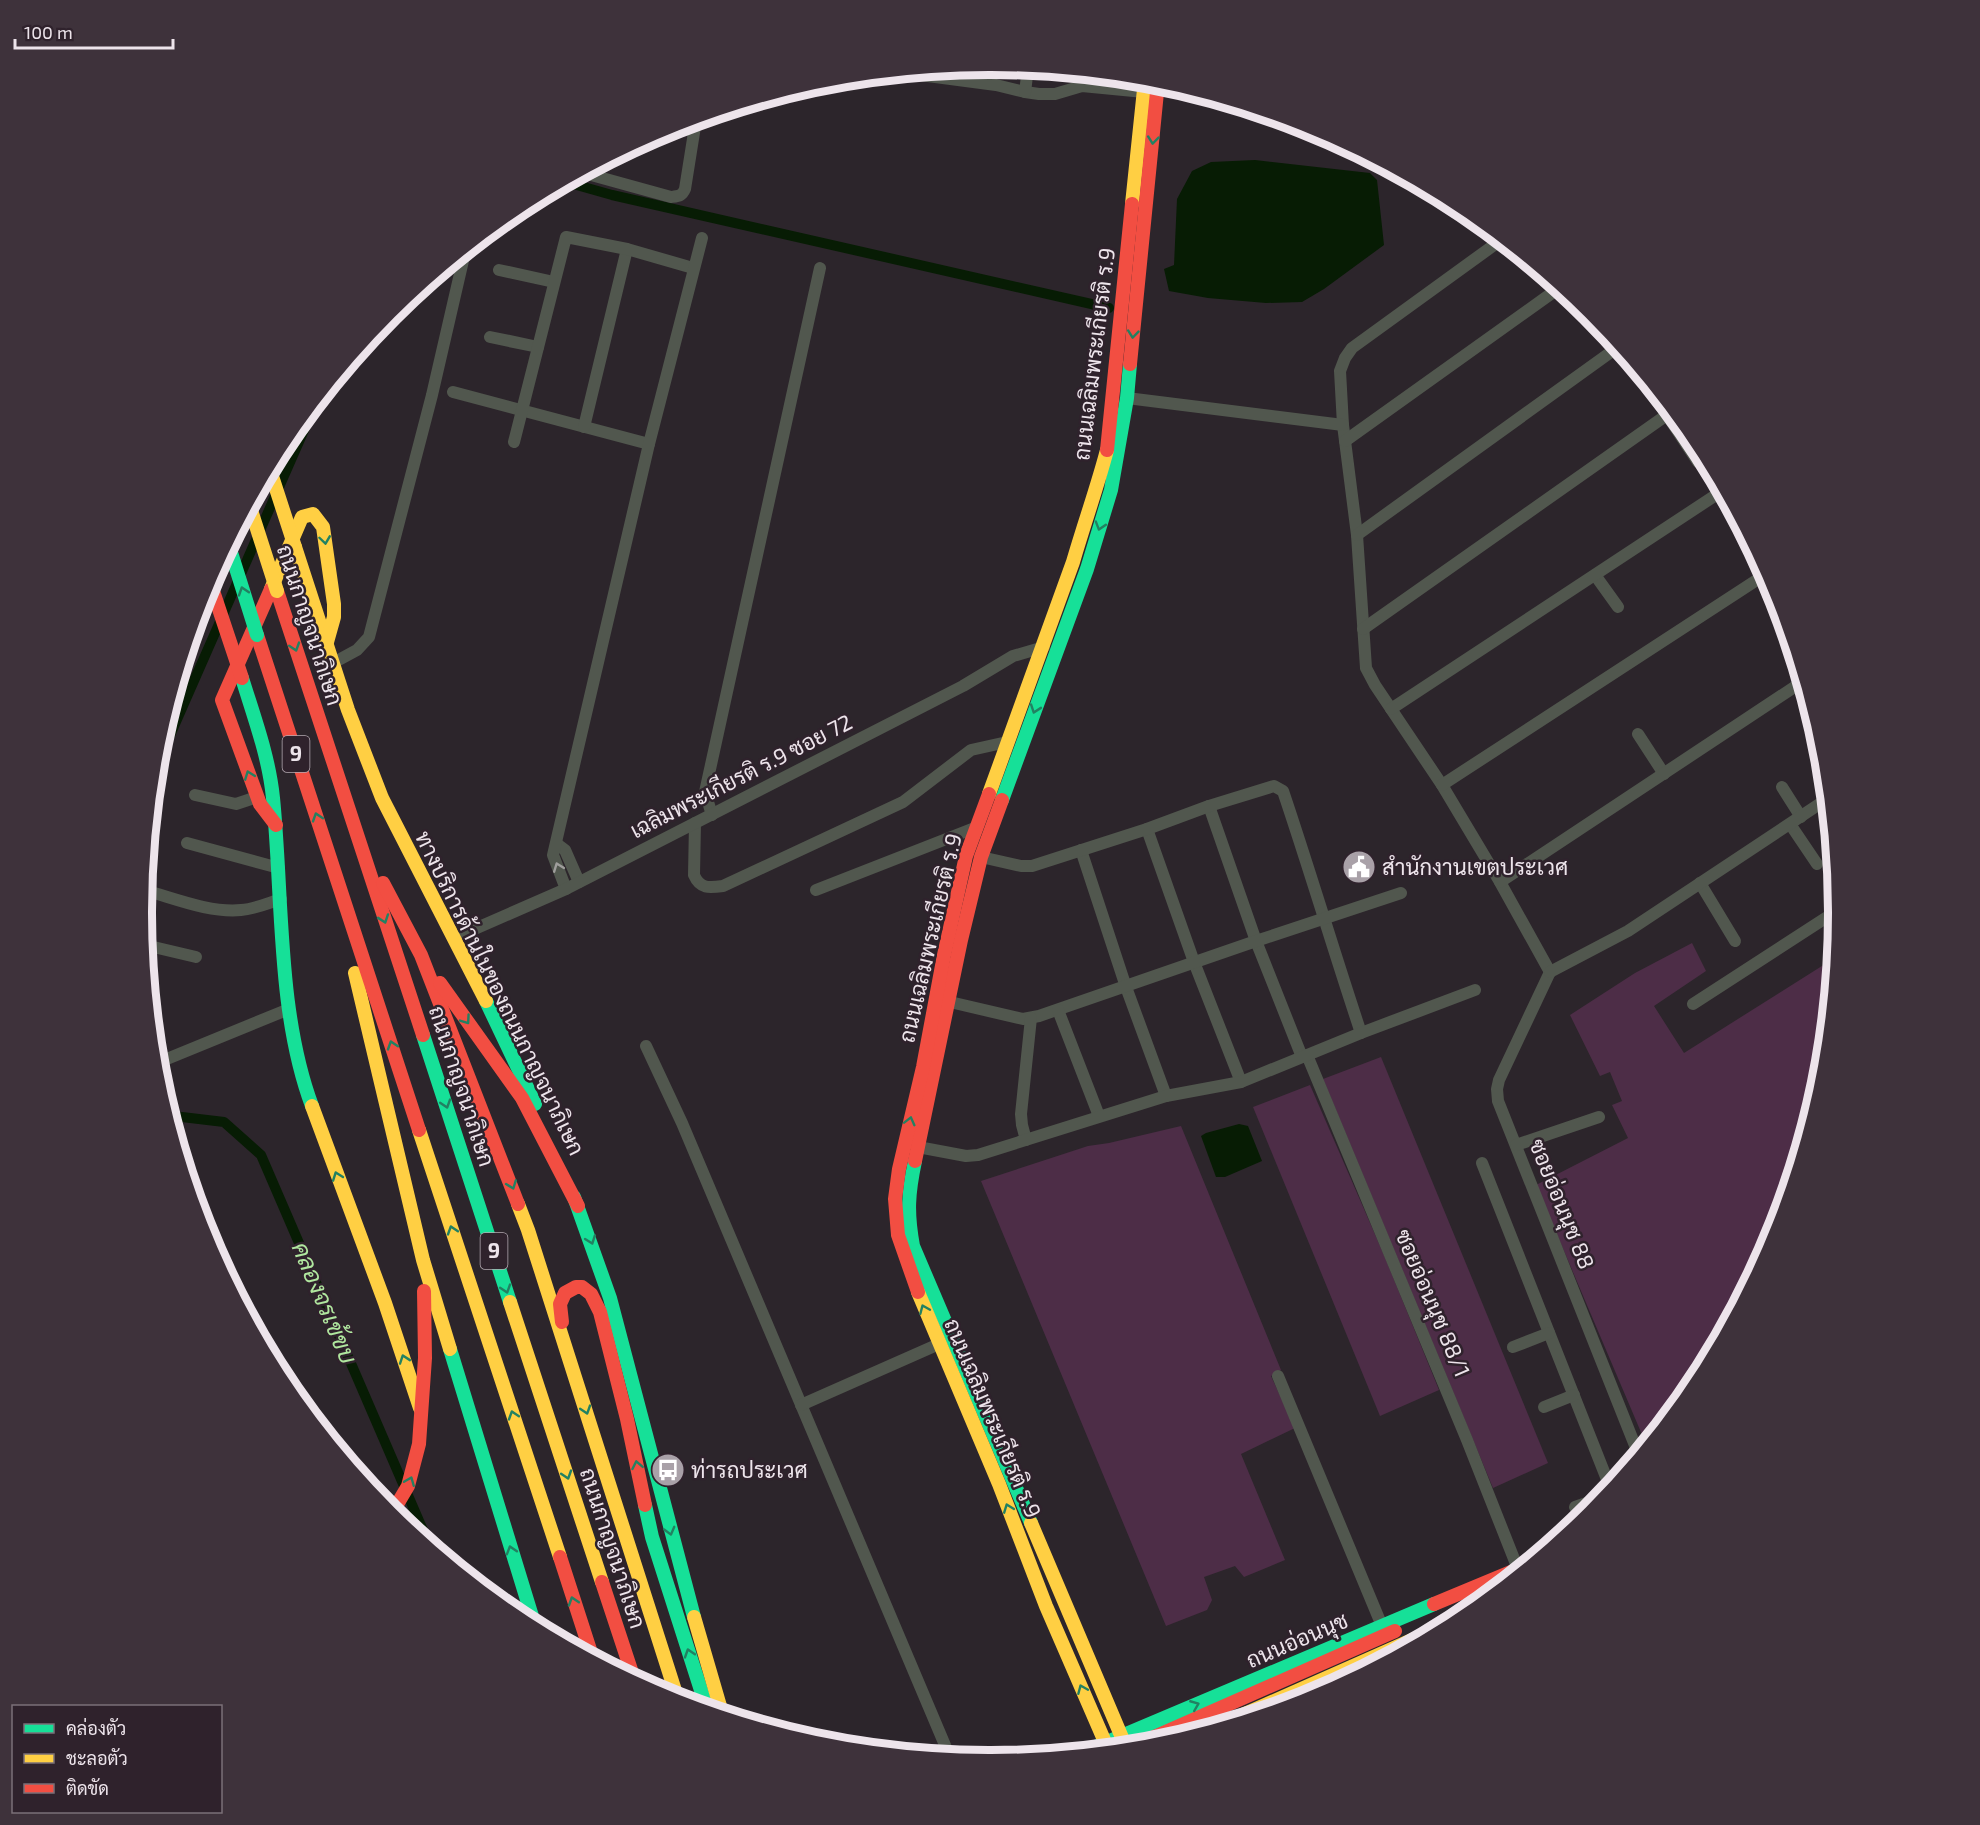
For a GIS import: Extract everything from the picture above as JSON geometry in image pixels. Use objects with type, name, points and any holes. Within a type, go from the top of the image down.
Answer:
[{"type":"main road","name":"ถนนเฉลิมพระเกียรติ ร.9","points":[[1105,1742],[1046,1606],[999,1484],[939,1344],[901,1244],[895,1199],[899,1169],[923,1068],[944,955],[966,856],[1044,647],[1096,494],[1108,445],[1144,89]]},
{"type":"main road","name":"ถนนเฉลิมพระเกียรติ ร.9","points":[[1123,1739],[913,1246],[908,1219],[909,1190],[950,1002],[961,940],[981,857],[1087,569],[1112,490],[1127,398],[1157,92]]},
{"type":"main road","name":"ทางบริการด้านในของถนนกาญจนาภิเษก","points":[[273,480],[364,756],[381,798],[511,1052],[578,1206],[615,1313],[673,1541],[720,1706]]},
{"type":"main road","points":[[276,826],[258,797],[222,700],[302,518],[307,515],[317,516],[323,528],[334,604],[334,617],[327,642]]},
{"type":"main road","name":"ถนนกาญจนาภิเษก","points":[[253,516],[631,1669]]},
{"type":"main road","name":"9","points":[[232,557],[589,1648]]},
{"type":"main road","points":[[215,596],[261,740],[273,795],[289,1009],[297,1057],[307,1092],[385,1303],[422,1414]]},
{"type":"main road","points":[[352,824],[421,955],[528,1230],[674,1688]]},
{"type":"main road","points":[[335,873],[338,907],[423,1260],[531,1613]]},
{"type":"main road","points":[[421,955],[518,1091],[578,1206]]},
{"type":"main road","points":[[397,1504],[407,1489],[421,1445],[427,1342],[423,1260]]},
{"type":"main road","points":[[578,1384],[561,1317],[560,1304],[565,1293],[576,1287],[582,1287],[591,1293],[598,1306],[627,1419],[652,1537],[704,1699]]},
{"type":"main road","name":"ถนนอ่อนนุช","points":[[1167,1731],[1499,1577]]},
{"type":"main road","name":"ถนนอ่อนนุช","points":[[1131,1738],[1164,1718],[1471,1598]]},
{"type":"main road","points":[[1155,1733],[1158,1722],[1164,1718]]},
{"type":"street","points":[[1025,92],[1027,76]]},
{"type":"street","points":[[935,77],[996,85],[1025,92],[1055,94],[1082,86],[1123,86]]},
{"type":"street","points":[[593,175],[671,196],[683,194],[691,131]]},
{"type":"street","points":[[514,442],[566,237],[627,249],[693,268]]},
{"type":"street","points":[[566,889],[554,855],[649,444],[702,238]]},
{"type":"street","points":[[1495,244],[1352,348],[1340,371],[1343,425],[1357,535],[1366,668],[1442,785],[1550,972],[1628,931],[1795,820],[1820,807]]},
{"type":"street","points":[[584,427],[627,249]]},
{"type":"street","points":[[333,663],[357,650],[369,637],[432,394],[463,263]]},
{"type":"street","points":[[712,814],[705,792],[820,268]]},
{"type":"street","points":[[499,270],[554,282]]},
{"type":"street","points":[[1345,441],[1553,293]]},
{"type":"street","points":[[490,337],[538,347]]},
{"type":"street","points":[[1357,535],[1611,351]]},
{"type":"street","points":[[453,392],[649,444]]},
{"type":"street","points":[[1127,398],[1343,425]]},
{"type":"street","points":[[1364,629],[1664,417]]},
{"type":"street","points":[[1391,709],[1716,495]]},
{"type":"street","points":[[1595,575],[1618,607]]},
{"type":"street","points":[[1442,785],[1758,579]]},
{"type":"street","name":"เฉลิมพระเกียรติ ร.9 ซอย 72","points":[[454,938],[566,889],[963,686],[1013,656],[1044,647]]},
{"type":"street","points":[[1500,882],[1796,686]]},
{"type":"street","points":[[1638,734],[1664,774]]},
{"type":"street","points":[[695,823],[694,875],[697,882],[703,887],[723,886],[903,802],[971,750],[1007,742]]},
{"type":"street","points":[[981,857],[1032,866],[1147,829],[1209,806],[1274,786],[1282,789],[1361,1033]]},
{"type":"street","points":[[1782,787],[1795,820],[1817,864]]},
{"type":"street","points":[[195,795],[237,804],[258,797]]},
{"type":"street","name":"ซอยอ่อนนุช 88/1","points":[[1209,806],[1256,941],[1518,1562]]},
{"type":"street","points":[[816,890],[977,826]]},
{"type":"street","points":[[1147,829],[1194,962],[1241,1082]]},
{"type":"street","points":[[187,843],[279,868]]},
{"type":"street","points":[[557,844],[566,850],[579,882]]},
{"type":"street","points":[[1081,850],[1126,987],[1166,1096]]},
{"type":"street","points":[[1700,883],[1735,941]]},
{"type":"street","points":[[153,892],[224,909],[240,910],[281,899]]},
{"type":"street","points":[[950,1002],[1023,1019],[1031,1018],[1401,893]]},
{"type":"street","points":[[1693,1004],[1828,917]]},
{"type":"street","points":[[153,947],[196,957]]},
{"type":"street","name":"ซอยอ่อนนุช 88","points":[[1550,972],[1499,1080],[1498,1101],[1635,1446]]},
{"type":"street","points":[[918,1147],[966,1156],[978,1155],[1166,1096],[1241,1082],[1475,990]]},
{"type":"street","points":[[166,1059],[289,1009]]},
{"type":"street","points":[[1058,1010],[1099,1116]]},
{"type":"street","points":[[1026,1140],[1021,1114],[1031,1018]]},
{"type":"street","points":[[646,1046],[682,1123],[947,1748]]},
{"type":"street","points":[[1516,1145],[1599,1117]]},
{"type":"street","points":[[1482,1163],[1607,1479]]},
{"type":"street","points":[[1513,1347],[1549,1333]]},
{"type":"street","points":[[801,1405],[939,1344]]},
{"type":"street","points":[[1278,1376],[1389,1628]]},
{"type":"street","points":[[1544,1407],[1574,1395]]},
{"type":"street","points":[[1575,1508],[1581,1506]]},
{"type":"shaded area","points":[[1255,160],[1370,173],[1377,180],[1384,245],[1324,289],[1302,302],[1266,303],[1208,298],[1169,291],[1164,269],[1174,265],[1177,199],[1192,171],[1211,162]]},
{"type":"shaded area","points":[[1692,943],[1706,971],[1654,1006],[1684,1053],[1826,963],[1820,1022],[1799,1129],[1764,1233],[1715,1331],[1686,1378],[1643,1436],[1536,1185],[1628,1138],[1612,1105],[1622,1101],[1610,1072],[1600,1076],[1570,1015],[1635,973]]},
{"type":"shaded area","points":[[1381,1057],[1548,1463],[1493,1488],[1323,1079]]},
{"type":"shaded area","points":[[1310,1085],[1384,1255],[1439,1390],[1380,1416],[1253,1107]]},
{"type":"shaded area","points":[[1239,1124],[1248,1126],[1262,1161],[1225,1177],[1216,1177],[1201,1136]]},
{"type":"shaded area","points":[[1181,1126],[1281,1370],[1271,1376],[1295,1428],[1241,1454],[1285,1560],[1244,1577],[1235,1566],[1204,1577],[1212,1600],[1207,1610],[1166,1626],[981,1181],[1088,1146]]},
{"type":"waterway","points":[[575,185],[612,195],[1109,308]]},
{"type":"waterway","name":"คลองจรเข้ขบ","points":[[174,726],[301,438]]},
{"type":"waterway","name":"คลองจรเข้ขบ","points":[[178,1118],[224,1122],[261,1155],[422,1527]]},
{"type":"traffic: fast","points":[[1002,800],[1087,569],[1111,490],[1127,398],[1130,364]]},
{"type":"traffic: fast","points":[[232,557],[257,635]]},
{"type":"traffic: fast","points":[[242,678],[271,783],[287,994],[301,1070],[312,1106]]},
{"type":"traffic: fast","points":[[486,1001],[535,1104]]},
{"type":"traffic: fast","points":[[423,1035],[510,1302]]},
{"type":"traffic: fast","points":[[915,1161],[909,1204],[913,1246],[1031,1523]]},
{"type":"traffic: fast","points":[[574,1197],[610,1298],[694,1617]]},
{"type":"traffic: fast","points":[[450,1349],[531,1613]]},
{"type":"traffic: fast","points":[[645,1505],[652,1537],[704,1699]]},
{"type":"traffic: fast","points":[[1109,1741],[1434,1604]]},
{"type":"traffic: slow","points":[[1132,204],[1144,90]]},
{"type":"traffic: slow","points":[[989,794],[1073,562],[1107,450]]},
{"type":"traffic: slow","points":[[273,480],[295,547]]},
{"type":"traffic: slow","points":[[271,589],[302,517],[313,514],[323,527],[334,604],[334,617],[327,642]]},
{"type":"traffic: slow","points":[[253,516],[277,591]]},
{"type":"traffic: slow","points":[[295,547],[348,710],[382,798],[486,1001]]},
{"type":"traffic: slow","points":[[355,973],[423,1260],[450,1349]]},
{"type":"traffic: slow","points":[[312,1106],[385,1303],[420,1408]]},
{"type":"traffic: slow","points":[[419,1130],[560,1557]]},
{"type":"traffic: slow","points":[[518,1204],[674,1688]]},
{"type":"traffic: slow","points":[[918,1292],[999,1484],[1046,1606],[1105,1742]]},
{"type":"traffic: slow","points":[[510,1302],[602,1582]]},
{"type":"traffic: slow","points":[[1031,1523],[1123,1739]]},
{"type":"traffic: slow","points":[[694,1617],[720,1706]]},
{"type":"traffic: slow","points":[[1294,1692],[1371,1658]]},
{"type":"traffic: jam","points":[[1130,364],[1157,92]]},
{"type":"traffic: jam","points":[[1107,450],[1132,204]]},
{"type":"traffic: jam","points":[[271,589],[222,700],[260,804],[276,825]]},
{"type":"traffic: jam","points":[[277,591],[423,1035]]},
{"type":"traffic: jam","points":[[215,596],[242,678]]},
{"type":"traffic: jam","points":[[257,635],[419,1130]]},
{"type":"traffic: jam","points":[[918,1292],[898,1235],[895,1199],[899,1169],[923,1067],[966,856],[989,794]]},
{"type":"traffic: jam","points":[[915,1161],[961,940],[981,857],[1002,800]]},
{"type":"traffic: jam","points":[[383,883],[421,955],[518,1204]]},
{"type":"traffic: jam","points":[[440,983],[522,1098],[578,1206]]},
{"type":"traffic: jam","points":[[562,1322],[560,1304],[565,1293],[576,1287],[582,1287],[591,1294],[600,1312],[627,1419],[645,1505]]},
{"type":"traffic: jam","points":[[397,1504],[408,1486],[419,1444],[425,1358],[424,1291]]},
{"type":"traffic: jam","points":[[560,1557],[589,1648]]},
{"type":"traffic: jam","points":[[1434,1604],[1501,1576]]},
{"type":"traffic: jam","points":[[602,1582],[631,1669]]},
{"type":"traffic: jam","points":[[1171,1730],[1395,1631]]},
{"type":"place","name":"สำนักงานเขตประเวศ","points":[[1359,867]]},
{"type":"place","name":"ท่ารถประเวศ","points":[[668,1470]]}]
